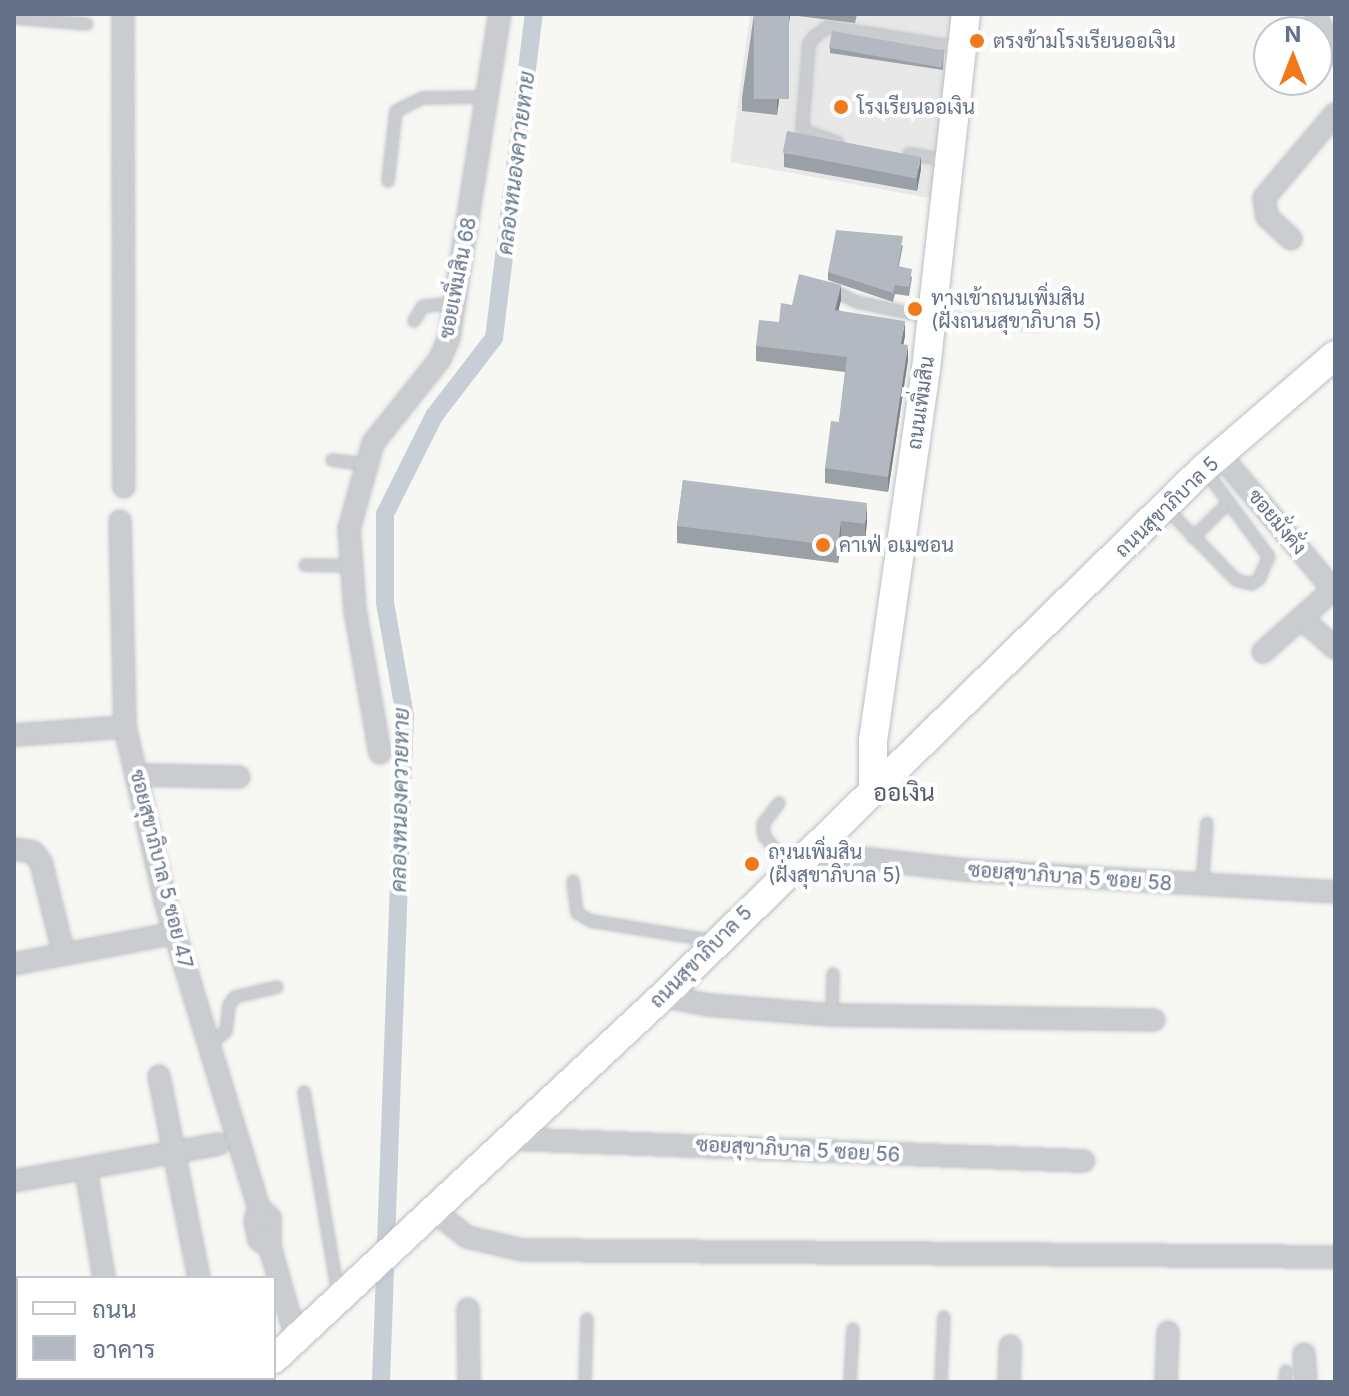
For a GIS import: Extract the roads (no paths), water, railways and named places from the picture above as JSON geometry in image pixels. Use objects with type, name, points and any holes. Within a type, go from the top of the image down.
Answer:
[{"type":"main road","name":"ถนนเพิ่มสิน","points":[[873,791],[882,670],[932,318],[966,14]]},
{"type":"main road","name":"ถนนสุขาภิบาล 5","points":[[276,1357],[339,1295],[434,1211],[663,996],[798,860],[1212,462],[1335,355]]},
{"type":"street","points":[[123,14],[124,487]]},
{"type":"street","name":"ซอยเพิ่มสิน 68","points":[[380,753],[349,529],[367,464],[382,426],[440,359],[456,304],[500,14]]},
{"type":"street","points":[[1315,14],[1335,54]]},
{"type":"street","points":[[1291,239],[1267,217],[1264,198],[1335,114]]},
{"type":"street","name":"ซอยมั่งคั่ง","points":[[1212,462],[1334,589]]},
{"type":"street","name":"ซอยสุขาภิบาล 5 ซอย 47","points":[[120,521],[125,727],[175,933],[259,1208],[270,1218],[270,1247],[296,1338]]},
{"type":"street","points":[[1263,652],[1334,589]]},
{"type":"street","points":[[1301,618],[1335,648]]},
{"type":"street","points":[[14,735],[125,727]]},
{"type":"street","points":[[138,775],[239,777]]},
{"type":"street","points":[[14,849],[33,852],[41,862],[63,951]]},
{"type":"street","name":"ซอยสุขาภิบาล 5 ซอย 58","points":[[798,860],[1335,892]]},
{"type":"street","points":[[14,964],[63,951],[175,933]]},
{"type":"street","points":[[663,996],[832,1015],[1154,1020]]},
{"type":"street","points":[[159,1076],[199,1276]]},
{"type":"street","name":"ซอยสุขาภิบาล 5 ซอย 56","points":[[511,1139],[1084,1161]]},
{"type":"street","points":[[14,1181],[219,1144]]},
{"type":"street","points":[[86,1170],[104,1276]]},
{"type":"street","points":[[434,1211],[467,1237],[523,1250],[1335,1257]]},
{"type":"street","points":[[468,1309],[469,1382]]},
{"type":"street","points":[[1166,1382],[1168,1332]]},
{"type":"street","points":[[1009,1382],[1010,1346]]},
{"type":"street","points":[[1304,1354],[1306,1382]]},
{"type":"lane","points":[[14,18],[87,24]]},
{"type":"lane","points":[[858,147],[802,130],[807,56],[814,37],[828,27],[962,48]]},
{"type":"lane","points":[[388,181],[396,111],[423,98],[489,97]]},
{"type":"lane","points":[[889,151],[949,160]]},
{"type":"lane","points":[[817,286],[847,293],[857,302],[932,318],[1039,324]]},
{"type":"lane","points":[[414,321],[423,306],[456,304]]},
{"type":"lane","points":[[332,460],[367,464]]},
{"type":"lane","points":[[1165,507],[1236,580],[1252,584],[1259,579],[1269,557],[1229,502],[1212,462]]},
{"type":"lane","points":[[1193,538],[1229,502]]},
{"type":"lane","points":[[305,565],[352,566]]},
{"type":"lane","points":[[779,803],[763,824],[764,836],[798,860]]},
{"type":"lane","points":[[1202,885],[1207,823]]},
{"type":"lane","points":[[573,881],[577,913],[591,921],[717,942]]},
{"type":"lane","points":[[832,1015],[833,974]]},
{"type":"lane","points":[[210,1044],[226,1031],[232,1001],[277,987]]},
{"type":"lane","points":[[304,1092],[339,1295]]},
{"type":"lane","points":[[941,1382],[944,1317]]},
{"type":"lane","points":[[585,1382],[587,1319]]},
{"type":"lane","points":[[850,1382],[853,1329]]},
{"type":"waterway","name":"คลองหนองควายหาย","points":[[381,1382],[405,716],[385,603],[385,514],[434,416],[494,338],[534,14]]},
{"type":"place","name":"ตรงข้ามโรงเรียนออเงิน","points":[[977,41]]},
{"type":"place","name":"โรงเรียนออเงิน","points":[[841,107]]},
{"type":"place","name":"ทางเข้าถนนเพิ่มสิน (ฝั่งถนนสุขาภิบาล 5)","points":[[915,309]]},
{"type":"place","name":"คาเฟ่ อเมซอน","points":[[823,545]]},
{"type":"place","name":"ถนนเพิ่มสิน (ฝั่งสุขาภิบาล 5)","points":[[752,864]]},
{"type":"district","name":"ออเงิน","points":[[904,793]]}]
